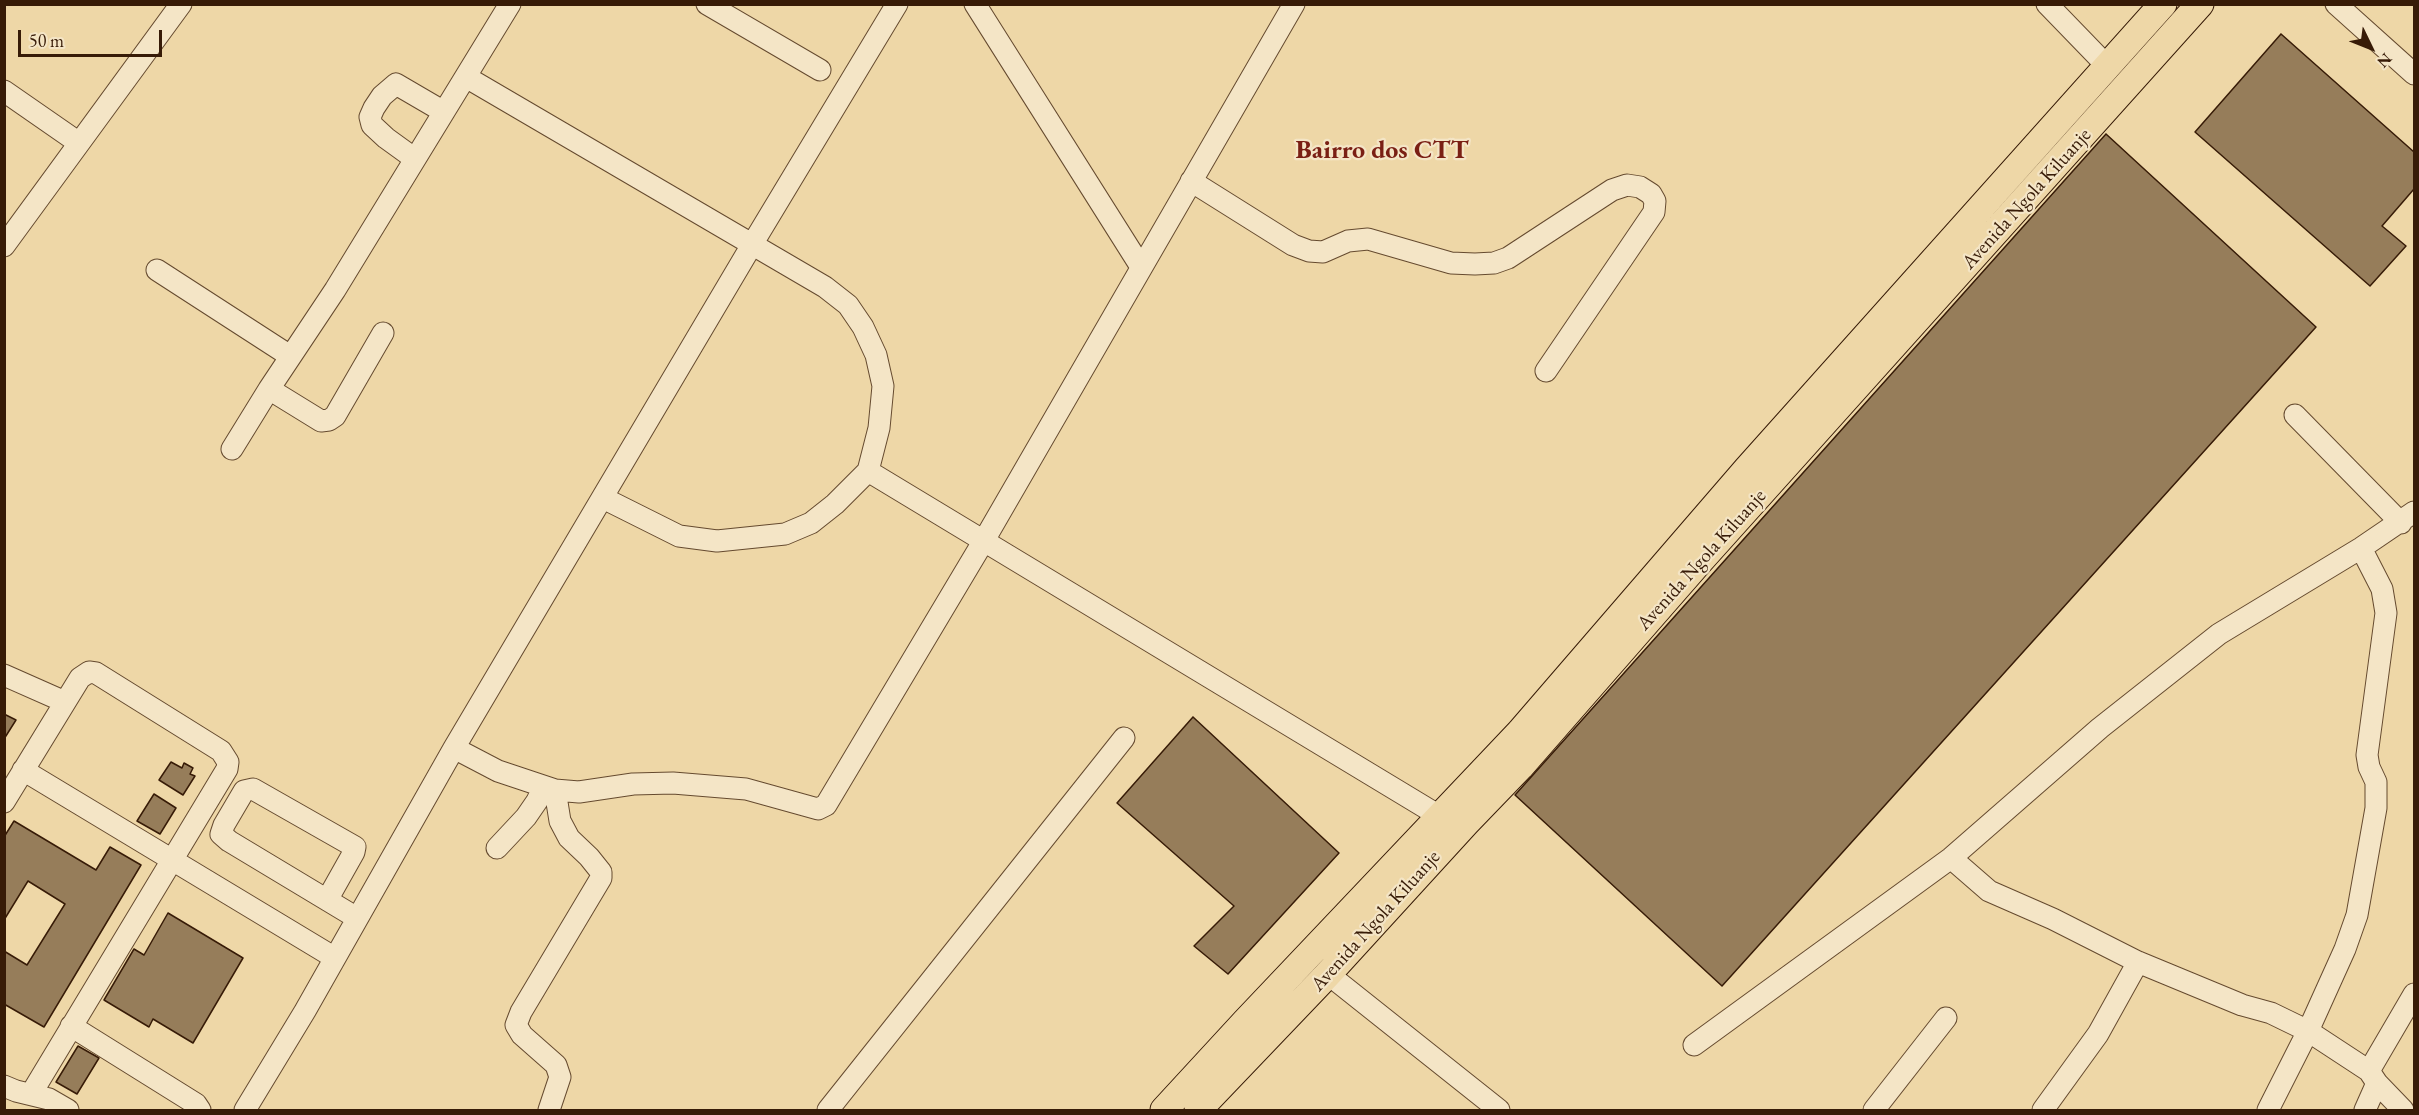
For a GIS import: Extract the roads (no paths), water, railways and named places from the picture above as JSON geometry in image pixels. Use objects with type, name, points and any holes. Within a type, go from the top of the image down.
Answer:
[{"type":"main road","name":"Avenida Ngola Kiluanje","points":[[1164,1110],[1246,1020],[1520,732],[1847,356],[2163,4]]},
{"type":"main road","name":"Avenida Ngola Kiluanje","points":[[1198,1110],[1329,974],[1520,767],[1698,562],[2200,4]]},
{"type":"street","points":[[4,246],[181,4]]},
{"type":"street","points":[[232,449],[290,356],[336,291],[510,4]]},
{"type":"street","points":[[706,4],[820,70]]},
{"type":"street","points":[[245,1110],[335,958],[454,748],[897,4]]},
{"type":"street","points":[[975,4],[1141,267]]},
{"type":"street","points":[[454,748],[498,771],[549,789],[579,792],[633,784],[683,783],[746,789],[818,809],[826,805],[983,542],[1294,4]]},
{"type":"street","points":[[2047,4],[2108,67]]},
{"type":"street","points":[[2336,4],[2415,74]]},
{"type":"street","points":[[466,77],[825,286],[848,305],[863,327],[876,355],[883,386],[879,428],[868,471],[835,504],[811,522],[785,534],[717,542],[679,536],[603,498]]},
{"type":"street","points":[[415,159],[372,125],[370,117],[374,108],[382,96],[396,84],[444,112]]},
{"type":"street","points":[[4,91],[79,144]]},
{"type":"street","points":[[1191,181],[1293,245],[1309,250],[1323,252],[1348,241],[1368,239],[1451,262],[1475,264],[1494,263],[1508,258],[1612,190],[1627,185],[1640,187],[1651,194],[1655,201],[1653,212],[1546,371]]},
{"type":"street","points":[[157,270],[290,356]]},
{"type":"street","points":[[269,389],[321,421],[329,420],[335,416],[383,333]]},
{"type":"street","points":[[1694,1045],[1951,858],[2100,728],[2219,634],[2408,517],[2295,415]]},
{"type":"street","points":[[868,471],[1441,817]]},
{"type":"street","points":[[2268,1110],[2346,949],[2357,915],[2376,808],[2376,782],[2369,767],[2367,755],[2386,613],[2382,589],[2361,548]]},
{"type":"street","points":[[4,802],[83,674],[89,672],[96,673],[222,751],[228,762],[227,769],[31,1094]]},
{"type":"street","points":[[4,675],[65,702]]},
{"type":"street","points":[[828,1110],[1124,738]]},
{"type":"street","points":[[23,770],[335,958]]},
{"type":"street","points":[[327,900],[355,847],[253,789],[244,791],[221,834],[229,841],[327,900],[357,918]]},
{"type":"street","points":[[497,848],[549,789]]},
{"type":"street","points":[[549,789],[560,821],[569,838],[601,872],[601,878],[521,1012],[516,1025],[522,1035],[556,1065],[560,1077],[549,1110]]},
{"type":"street","points":[[1951,858],[1989,891],[2053,919],[2138,962],[2242,1005],[2271,1013],[2308,1031],[2373,1077],[2403,1110]]},
{"type":"street","points":[[2043,1110],[2098,1034],[2138,962]]},
{"type":"street","points":[[1329,974],[1499,1110]]},
{"type":"street","points":[[2365,1110],[2373,1077],[2415,994]]},
{"type":"street","points":[[1874,1110],[1947,1018]]},
{"type":"street","points":[[71,1026],[196,1104],[200,1110]]},
{"type":"street","points":[[4,1086],[49,1099],[68,1110]]},
{"type":"district","name":"Bairro dos CTT","points":[[1382,151]]}]
